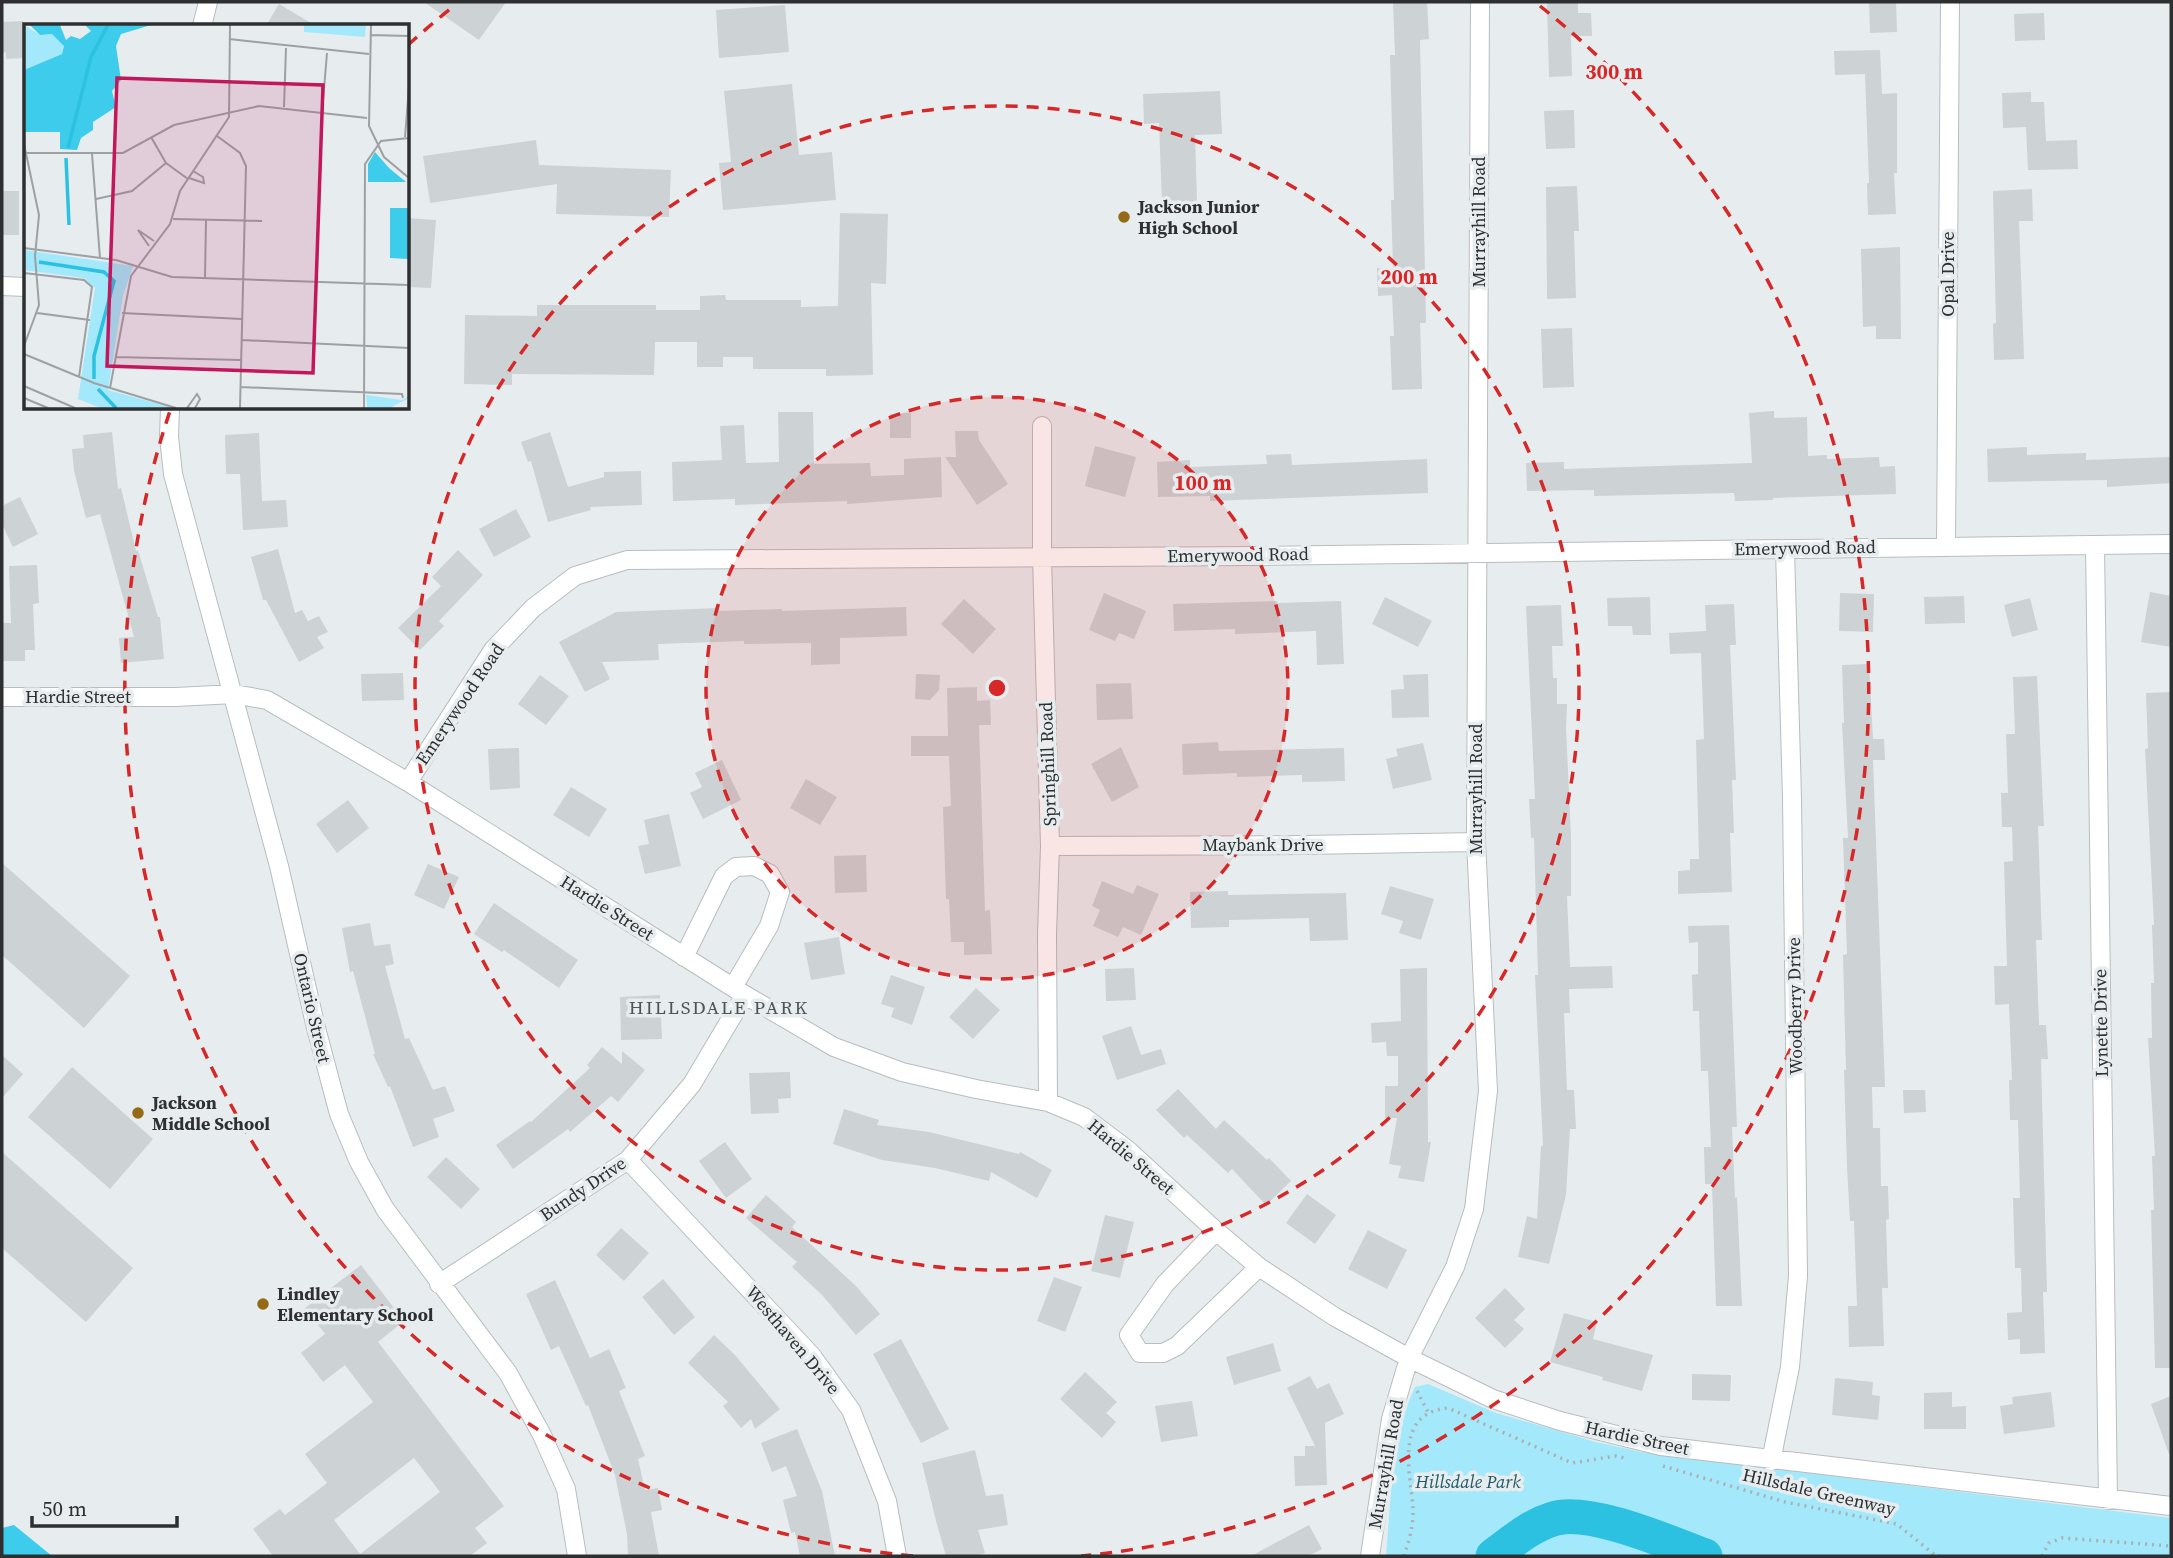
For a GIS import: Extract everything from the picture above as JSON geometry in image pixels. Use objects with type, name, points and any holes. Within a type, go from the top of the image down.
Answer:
[{"type":"street","points":[[202,24],[208,2]]},
{"type":"street","name":"Murrayhill Road","points":[[1370,1556],[1391,1419],[1409,1358],[1455,1267],[1474,1209],[1488,1091],[1476,842],[1480,2]]},
{"type":"street","name":"Opal Drive","points":[[1945,547],[1950,2]]},
{"type":"street","points":[[2,286],[24,287]]},
{"type":"street","name":"Ontario Street","points":[[170,410],[169,437],[173,474],[279,866],[316,1028],[339,1114],[359,1162],[384,1209],[508,1373],[542,1434],[566,1489],[576,1556]]},
{"type":"street","name":"Springhill Road","points":[[1042,426],[1042,556],[1050,846],[1047,934],[1048,1102]]},
{"type":"street","name":"Emerywood Road","points":[[408,782],[493,650],[533,608],[575,576],[626,560],[2171,544]]},
{"type":"street","name":"Lynette Drive","points":[[2095,545],[2108,1500]]},
{"type":"street","name":"Woodberry Drive","points":[[1771,1461],[1790,1367],[1798,1276],[1792,798],[1784,549]]},
{"type":"street","name":"Hardie Street","points":[[2,697],[176,697],[234,694],[267,700],[408,782],[684,957],[834,1047],[902,1072],[1048,1102],[1084,1117],[1129,1151],[1259,1267],[1335,1317],[1409,1358],[1493,1399],[1560,1421],[1661,1446],[2171,1506]]},
{"type":"street","name":"Maybank Drive","points":[[1050,846],[1476,842]]},
{"type":"street","name":"Bundy Drive","points":[[439,1284],[628,1160],[692,1084],[769,926],[780,892],[770,874],[754,866],[736,867],[724,876],[684,957]]},
{"type":"street","name":"Westhaven Drive","points":[[628,1160],[812,1356],[851,1410],[887,1501],[897,1556]]},
{"type":"street","points":[[1216,1231],[1165,1284],[1129,1335],[1140,1353],[1163,1353],[1177,1346],[1259,1267]]},
{"type":"path","points":[[1404,1556],[1410,1537],[1413,1510],[1408,1465],[1412,1433],[1422,1419],[1437,1409],[1448,1408],[1572,1463],[1616,1456],[1627,1458]]},
{"type":"path","name":"Hillsdale Greenway","points":[[1661,1466],[1785,1502],[1897,1524],[1936,1556],[1940,1556]]},
{"type":"path","points":[[2042,1556],[2049,1543],[2062,1538],[2171,1546]]},
{"type":"green space","name":"Hillsdale Park","points":[[1428,1384],[1496,1413],[1596,1442],[1642,1452],[2171,1518],[2171,1556],[1386,1556],[1393,1470],[1401,1427],[1415,1387]]},
{"type":"shaded area","points":[[14,1525],[52,1556],[2,1556],[2,1528]]},
{"type":"building","points":[[424,2],[506,2],[479,40]]},
{"type":"building","points":[[1393,2],[1427,2],[1429,39],[1420,40],[1426,323],[1420,323],[1422,389],[1392,390],[1392,295],[1378,296],[1377,268],[1393,268],[1390,55],[1395,55]]},
{"type":"building","points":[[1547,2],[1578,2],[1578,13],[1591,13],[1592,36],[1571,36],[1572,76],[1549,77]]},
{"type":"building","points":[[1869,2],[1896,2],[1897,32],[1870,33]]},
{"type":"building","points":[[279,4],[313,24],[267,24]]},
{"type":"building","points":[[785,5],[789,52],[719,58],[716,10]]},
{"type":"building","points":[[2044,13],[2045,40],[2015,41],[2014,14]]},
{"type":"building","points":[[23,21],[24,58],[6,59],[6,52],[2,53],[2,22]]},
{"type":"building","points":[[1880,50],[1882,94],[1897,93],[1897,173],[1894,173],[1896,214],[1868,215],[1865,74],[1835,75],[1834,51]]},
{"type":"building","points":[[792,84],[799,155],[832,152],[836,200],[723,210],[719,163],[731,162],[724,91]]},
{"type":"building","points":[[1220,91],[1222,134],[1195,135],[1197,202],[1162,203],[1159,123],[1144,124],[1143,94]]},
{"type":"building","points":[[2031,92],[2031,102],[2044,102],[2046,141],[2077,140],[2078,169],[2028,170],[2026,127],[2003,128],[2002,93]]},
{"type":"building","points":[[1574,110],[1575,148],[1546,149],[1544,111]]},
{"type":"building","points":[[536,140],[539,165],[671,170],[669,217],[556,214],[557,184],[430,203],[423,156]]},
{"type":"building","points":[[1577,186],[1579,231],[1574,231],[1576,298],[1547,299],[1546,187]]},
{"type":"building","points":[[2032,189],[2033,221],[2019,221],[2024,359],[1994,360],[1993,324],[1996,323],[1993,191]]},
{"type":"building","points":[[2,191],[19,191],[19,235],[2,235]]},
{"type":"building","points":[[840,213],[888,214],[886,284],[871,283],[873,375],[826,376],[826,369],[753,369],[753,357],[723,357],[723,367],[697,367],[697,342],[655,342],[654,375],[512,374],[512,385],[464,384],[465,315],[537,316],[537,305],[656,305],[656,310],[700,310],[700,296],[725,295],[726,300],[801,300],[801,307],[838,306]]},
{"type":"building","points":[[410,218],[436,220],[431,288],[410,287]]},
{"type":"building","points":[[1900,247],[1901,339],[1876,339],[1876,326],[1863,327],[1861,249]]},
{"type":"building","points":[[1572,328],[1574,387],[1543,388],[1541,329]]},
{"type":"building","points":[[1774,411],[1774,418],[1807,417],[1808,456],[1827,455],[1827,459],[1879,457],[1880,467],[1895,466],[1896,494],[1735,501],[1734,493],[1594,496],[1594,490],[1527,491],[1526,463],[1564,462],[1564,469],[1752,463],[1749,413]]},
{"type":"building","points":[[778,412],[813,412],[814,464],[870,463],[871,476],[904,475],[904,459],[941,457],[942,497],[847,504],[847,501],[735,505],[735,499],[673,501],[672,462],[722,460],[720,426],[744,425],[746,463],[779,462]]},
{"type":"building","points":[[911,413],[911,438],[890,438],[890,414]]},
{"type":"building","points":[[955,431],[978,431],[979,440],[1008,484],[977,505],[945,457],[956,457]]},
{"type":"building","points":[[112,432],[118,489],[121,488],[136,551],[138,550],[160,617],[164,659],[121,663],[119,638],[134,637],[100,514],[86,518],[74,471],[72,449],[84,448],[83,435]]},
{"type":"building","points":[[550,432],[568,487],[604,477],[604,472],[641,471],[642,505],[590,507],[591,510],[548,522],[531,461],[528,462],[521,442]]},
{"type":"building","points":[[259,433],[262,501],[286,500],[288,527],[243,530],[240,474],[226,474],[225,435]]},
{"type":"building","points":[[1095,446],[1136,457],[1125,497],[1085,486]]},
{"type":"building","points":[[2027,447],[2027,455],[2086,453],[2086,460],[2171,457],[2171,483],[2107,487],[2107,480],[1988,482],[1987,449]]},
{"type":"building","points":[[1291,454],[1292,465],[1427,459],[1428,493],[1210,501],[1210,496],[1158,497],[1157,462],[1190,460],[1190,467],[1267,464],[1266,455]]},
{"type":"building","points":[[20,497],[38,534],[13,547],[2,524],[2,506]]},
{"type":"building","points":[[516,509],[531,537],[494,557],[479,529]]},
{"type":"building","points":[[278,549],[295,613],[302,610],[308,621],[319,616],[328,632],[317,637],[324,648],[299,662],[266,600],[263,600],[251,557]]},
{"type":"building","points":[[458,550],[483,575],[439,621],[444,626],[420,650],[398,628],[441,586],[432,577]]},
{"type":"building","points":[[37,565],[39,603],[33,604],[35,650],[25,650],[25,661],[2,661],[2,623],[11,623],[9,566]]},
{"type":"building","points":[[2150,592],[2171,596],[2171,647],[2141,642]]},
{"type":"building","points":[[1104,593],[1146,611],[1134,639],[1119,633],[1115,641],[1089,630]]},
{"type":"building","points":[[1840,593],[1874,594],[1873,632],[1839,631]]},
{"type":"building","points":[[1964,596],[1965,623],[1925,624],[1924,597]]},
{"type":"building","points":[[1385,597],[1432,621],[1418,647],[1372,624]]},
{"type":"building","points":[[1650,597],[1651,635],[1633,635],[1632,626],[1608,626],[1607,598]]},
{"type":"building","points":[[2030,598],[2038,630],[2012,637],[2004,605]]},
{"type":"building","points":[[964,599],[996,629],[973,654],[941,624]]},
{"type":"building","points":[[1341,601],[1344,664],[1317,665],[1316,631],[1235,634],[1235,629],[1174,631],[1173,604]]},
{"type":"building","points":[[1734,604],[1736,645],[1730,645],[1736,780],[1732,780],[1734,833],[1730,833],[1732,892],[1678,894],[1678,871],[1690,870],[1690,859],[1699,859],[1696,740],[1704,739],[1701,653],[1670,654],[1669,633],[1706,631],[1705,605]]},
{"type":"building","points":[[1561,605],[1563,646],[1552,646],[1553,678],[1557,678],[1557,704],[1567,704],[1571,837],[1571,896],[1567,896],[1570,967],[1612,966],[1613,988],[1569,989],[1570,1013],[1564,1013],[1567,1090],[1574,1090],[1576,1129],[1570,1129],[1566,1195],[1549,1264],[1518,1257],[1527,1216],[1537,1219],[1543,1146],[1535,975],[1538,975],[1534,838],[1531,838],[1529,799],[1535,799],[1526,606]]},
{"type":"building","points":[[906,607],[907,636],[840,638],[840,664],[811,665],[811,643],[744,644],[744,641],[658,644],[659,660],[602,662],[610,679],[585,692],[559,642],[616,612],[719,608],[719,611],[782,611]]},
{"type":"building","points":[[1869,664],[1873,739],[1884,739],[1885,760],[1873,760],[1885,1087],[1872,1087],[1873,1128],[1880,1128],[1881,1186],[1888,1186],[1888,1288],[1882,1288],[1884,1346],[1849,1347],[1848,1306],[1857,1306],[1854,1221],[1850,1221],[1847,1167],[1844,1070],[1843,955],[1847,954],[1843,838],[1848,838],[1842,665]]},
{"type":"building","points":[[403,673],[404,700],[362,701],[361,674]]},
{"type":"building","points":[[916,674],[940,675],[939,690],[930,700],[915,699]]},
{"type":"building","points":[[1428,674],[1429,717],[1392,718],[1391,690],[1404,689],[1403,675]]},
{"type":"building","points":[[540,675],[569,696],[546,725],[518,704]]},
{"type":"building","points":[[2037,676],[2044,826],[2038,826],[2042,940],[2036,940],[2039,1025],[2046,1025],[2048,1059],[2041,1059],[2047,1292],[2043,1292],[2045,1353],[2020,1354],[2020,1339],[2008,1340],[2007,1313],[2022,1312],[2021,1268],[2015,1268],[2013,1198],[2020,1198],[2018,1120],[2010,1120],[2009,1080],[2012,1080],[2009,1004],[1995,1005],[1994,966],[2007,966],[2004,862],[2013,861],[2012,827],[2002,827],[2001,793],[2008,793],[2006,734],[2015,734],[2013,677]]},
{"type":"building","points":[[1131,683],[1133,719],[1097,720],[1096,684]]},
{"type":"building","points":[[977,687],[977,701],[990,700],[991,725],[979,725],[985,911],[990,910],[992,954],[964,955],[964,942],[951,942],[949,899],[946,899],[943,807],[951,806],[949,756],[911,756],[911,736],[948,736],[947,688]]},
{"type":"building","points":[[2171,692],[2171,1368],[2155,1368],[2151,1210],[2154,1210],[2152,1156],[2155,1156],[2148,1038],[2152,1038],[2154,925],[2145,749],[2148,748],[2146,693]]},
{"type":"building","points":[[1218,742],[1219,751],[1344,748],[1345,781],[1302,782],[1302,775],[1183,775],[1182,744]]},
{"type":"building","points":[[1423,743],[1432,780],[1393,789],[1386,759],[1398,756],[1396,749]]},
{"type":"building","points":[[1121,747],[1139,787],[1112,802],[1091,764]]},
{"type":"building","points":[[519,748],[520,788],[490,790],[488,749]]},
{"type":"building","points":[[722,760],[741,800],[703,819],[690,793],[702,787],[695,773]]},
{"type":"building","points":[[806,779],[837,797],[820,825],[790,808]]},
{"type":"building","points":[[571,787],[607,809],[589,837],[553,815]]},
{"type":"building","points":[[348,800],[369,828],[337,853],[316,824]]},
{"type":"building","points":[[669,814],[681,866],[645,874],[638,846],[649,844],[644,820]]},
{"type":"building","points":[[866,855],[867,892],[835,893],[834,856]]},
{"type":"building","points":[[2,863],[130,976],[84,1028],[2,955]]},
{"type":"building","points":[[428,864],[459,877],[444,909],[414,895]]},
{"type":"building","points":[[1102,881],[1133,894],[1137,885],[1159,894],[1141,935],[1123,927],[1118,937],[1093,926],[1100,910],[1092,906]]},
{"type":"building","points":[[1390,886],[1434,899],[1421,940],[1399,933],[1403,921],[1381,914]]},
{"type":"building","points":[[1228,891],[1228,895],[1346,893],[1348,940],[1310,941],[1309,918],[1229,920],[1229,927],[1191,928],[1190,892]]},
{"type":"building","points":[[494,903],[578,960],[559,988],[504,950],[502,952],[474,934]]},
{"type":"building","points":[[370,923],[374,946],[390,944],[394,964],[385,966],[405,1039],[409,1038],[433,1090],[445,1086],[455,1111],[433,1119],[439,1137],[413,1147],[390,1086],[388,1087],[373,1054],[353,971],[350,972],[342,928]]},
{"type":"building","points":[[1729,925],[1737,1127],[1732,1127],[1742,1306],[1716,1306],[1712,1184],[1705,1184],[1704,1147],[1711,1147],[1708,1071],[1701,1071],[1699,1011],[1693,1011],[1692,975],[1698,974],[1698,942],[1689,943],[1688,926]]},
{"type":"building","points":[[839,937],[845,974],[811,980],[804,943]]},
{"type":"building","points":[[1134,968],[1136,1000],[1106,1001],[1105,969]]},
{"type":"building","points":[[1427,968],[1428,1142],[1431,1142],[1424,1182],[1398,1178],[1401,1166],[1389,1164],[1397,1118],[1385,1118],[1385,1086],[1398,1086],[1398,1056],[1387,1056],[1386,1042],[1372,1043],[1371,1023],[1401,1021],[1400,969]]},
{"type":"building","points":[[891,975],[925,987],[912,1025],[891,1017],[894,1008],[881,1004]]},
{"type":"building","points":[[976,988],[1000,1010],[973,1039],[949,1017]]},
{"type":"building","points":[[660,995],[662,1039],[621,1040],[620,997]]},
{"type":"building","points":[[1131,1026],[1141,1055],[1161,1049],[1166,1064],[1117,1080],[1102,1036]]},
{"type":"building","points":[[602,1047],[622,1064],[622,1051],[645,1070],[618,1102],[611,1096],[570,1132],[568,1129],[513,1169],[496,1145],[531,1122],[590,1068],[587,1065]]},
{"type":"building","points":[[2,1055],[23,1074],[2,1098]]},
{"type":"building","points":[[72,1067],[153,1139],[110,1189],[28,1117]]},
{"type":"building","points":[[790,1072],[791,1098],[778,1099],[779,1113],[751,1114],[749,1073]]},
{"type":"building","points":[[1178,1089],[1216,1129],[1224,1120],[1267,1160],[1269,1158],[1291,1181],[1266,1205],[1232,1169],[1228,1173],[1187,1135],[1184,1138],[1156,1110]]},
{"type":"building","points":[[1903,1090],[1925,1090],[1926,1112],[1904,1113]]},
{"type":"building","points":[[844,1109],[879,1120],[877,1125],[929,1132],[1019,1154],[1020,1152],[1052,1170],[1037,1198],[991,1172],[989,1181],[935,1168],[882,1160],[833,1144]]},
{"type":"building","points":[[725,1142],[752,1179],[726,1198],[699,1161]]},
{"type":"building","points":[[2,1152],[133,1268],[86,1322],[2,1248]]},
{"type":"building","points":[[446,1157],[480,1189],[461,1209],[427,1177]]},
{"type":"building","points":[[1307,1194],[1336,1215],[1315,1244],[1286,1223]]},
{"type":"building","points":[[766,1195],[796,1222],[792,1227],[856,1286],[880,1314],[856,1335],[822,1295],[792,1267],[797,1262],[746,1218]]},
{"type":"building","points":[[1105,1215],[1134,1222],[1120,1278],[1091,1271]]},
{"type":"building","points":[[621,1228],[649,1253],[624,1281],[596,1255]]},
{"type":"building","points":[[1368,1230],[1407,1250],[1387,1289],[1348,1269]]},
{"type":"building","points":[[361,1265],[404,1321],[378,1342],[504,1506],[475,1528],[487,1543],[470,1556],[273,1556],[253,1529],[280,1509],[285,1515],[327,1483],[305,1454],[373,1402],[345,1365],[323,1382],[301,1353],[325,1334],[305,1308]],"holes":[[[414,1458],[440,1492],[360,1554],[334,1520]]]},
{"type":"building","points":[[1054,1277],[1082,1287],[1065,1332],[1037,1321]]},
{"type":"building","points":[[663,1279],[695,1317],[674,1335],[642,1297]]},
{"type":"building","points":[[555,1280],[590,1358],[609,1349],[626,1388],[619,1391],[645,1456],[638,1459],[645,1490],[658,1488],[662,1510],[651,1512],[659,1556],[628,1556],[627,1534],[615,1475],[588,1405],[586,1406],[559,1346],[551,1350],[526,1294]]},
{"type":"building","points":[[1505,1288],[1525,1309],[1514,1320],[1524,1329],[1505,1348],[1475,1318]]},
{"type":"building","points":[[1564,1313],[1597,1322],[1593,1339],[1653,1355],[1642,1391],[1550,1362]]},
{"type":"building","points":[[714,1335],[735,1355],[780,1409],[755,1429],[751,1419],[741,1428],[723,1406],[728,1402],[688,1363]]},
{"type":"building","points":[[901,1339],[949,1429],[921,1443],[873,1354]]},
{"type":"building","points":[[1273,1343],[1281,1371],[1234,1385],[1226,1357]]},
{"type":"building","points":[[1085,1372],[1117,1402],[1106,1413],[1116,1422],[1102,1438],[1060,1399]]},
{"type":"building","points":[[1692,1374],[1731,1375],[1730,1401],[1692,1400]]},
{"type":"building","points":[[1310,1376],[1317,1389],[1329,1383],[1344,1414],[1325,1423],[1327,1485],[1295,1486],[1294,1456],[1305,1456],[1305,1446],[1315,1446],[1287,1388]]},
{"type":"building","points":[[1835,1378],[1873,1382],[1872,1395],[1880,1396],[1878,1420],[1832,1415]]},
{"type":"building","points":[[1952,1392],[1952,1407],[1966,1406],[1966,1429],[1924,1429],[1924,1393]]},
{"type":"building","points":[[2051,1392],[2055,1427],[2004,1434],[2000,1406],[2013,1404],[2012,1397]]},
{"type":"building","points":[[2171,1396],[2171,1454],[2169,1454],[2151,1404]]},
{"type":"building","points":[[1192,1401],[1198,1436],[1161,1442],[1155,1406]]},
{"type":"building","points":[[797,1429],[822,1491],[835,1556],[800,1556],[795,1532],[791,1533],[783,1500],[797,1496],[786,1466],[772,1472],[761,1443]]},
{"type":"building","points":[[975,1450],[986,1496],[1003,1494],[1008,1525],[978,1530],[985,1553],[974,1556],[946,1556],[922,1463]]},
{"type":"building","points":[[1309,1525],[1322,1549],[1308,1556],[1251,1556]]},
{"type":"waterway","points":[[1493,1556],[1537,1526],[1553,1519],[1568,1517],[1587,1518],[1629,1528],[1705,1556]]},
{"type":"place","name":"Jackson Junior High School","points":[[1124,217]]},
{"type":"place","name":"Jackson Middle School","points":[[138,1113]]},
{"type":"place","name":"Lindley Elementary School","points":[[263,1304]]},
{"type":"district","name":"HILLSDALE PARK","points":[[719,1007]]}]
